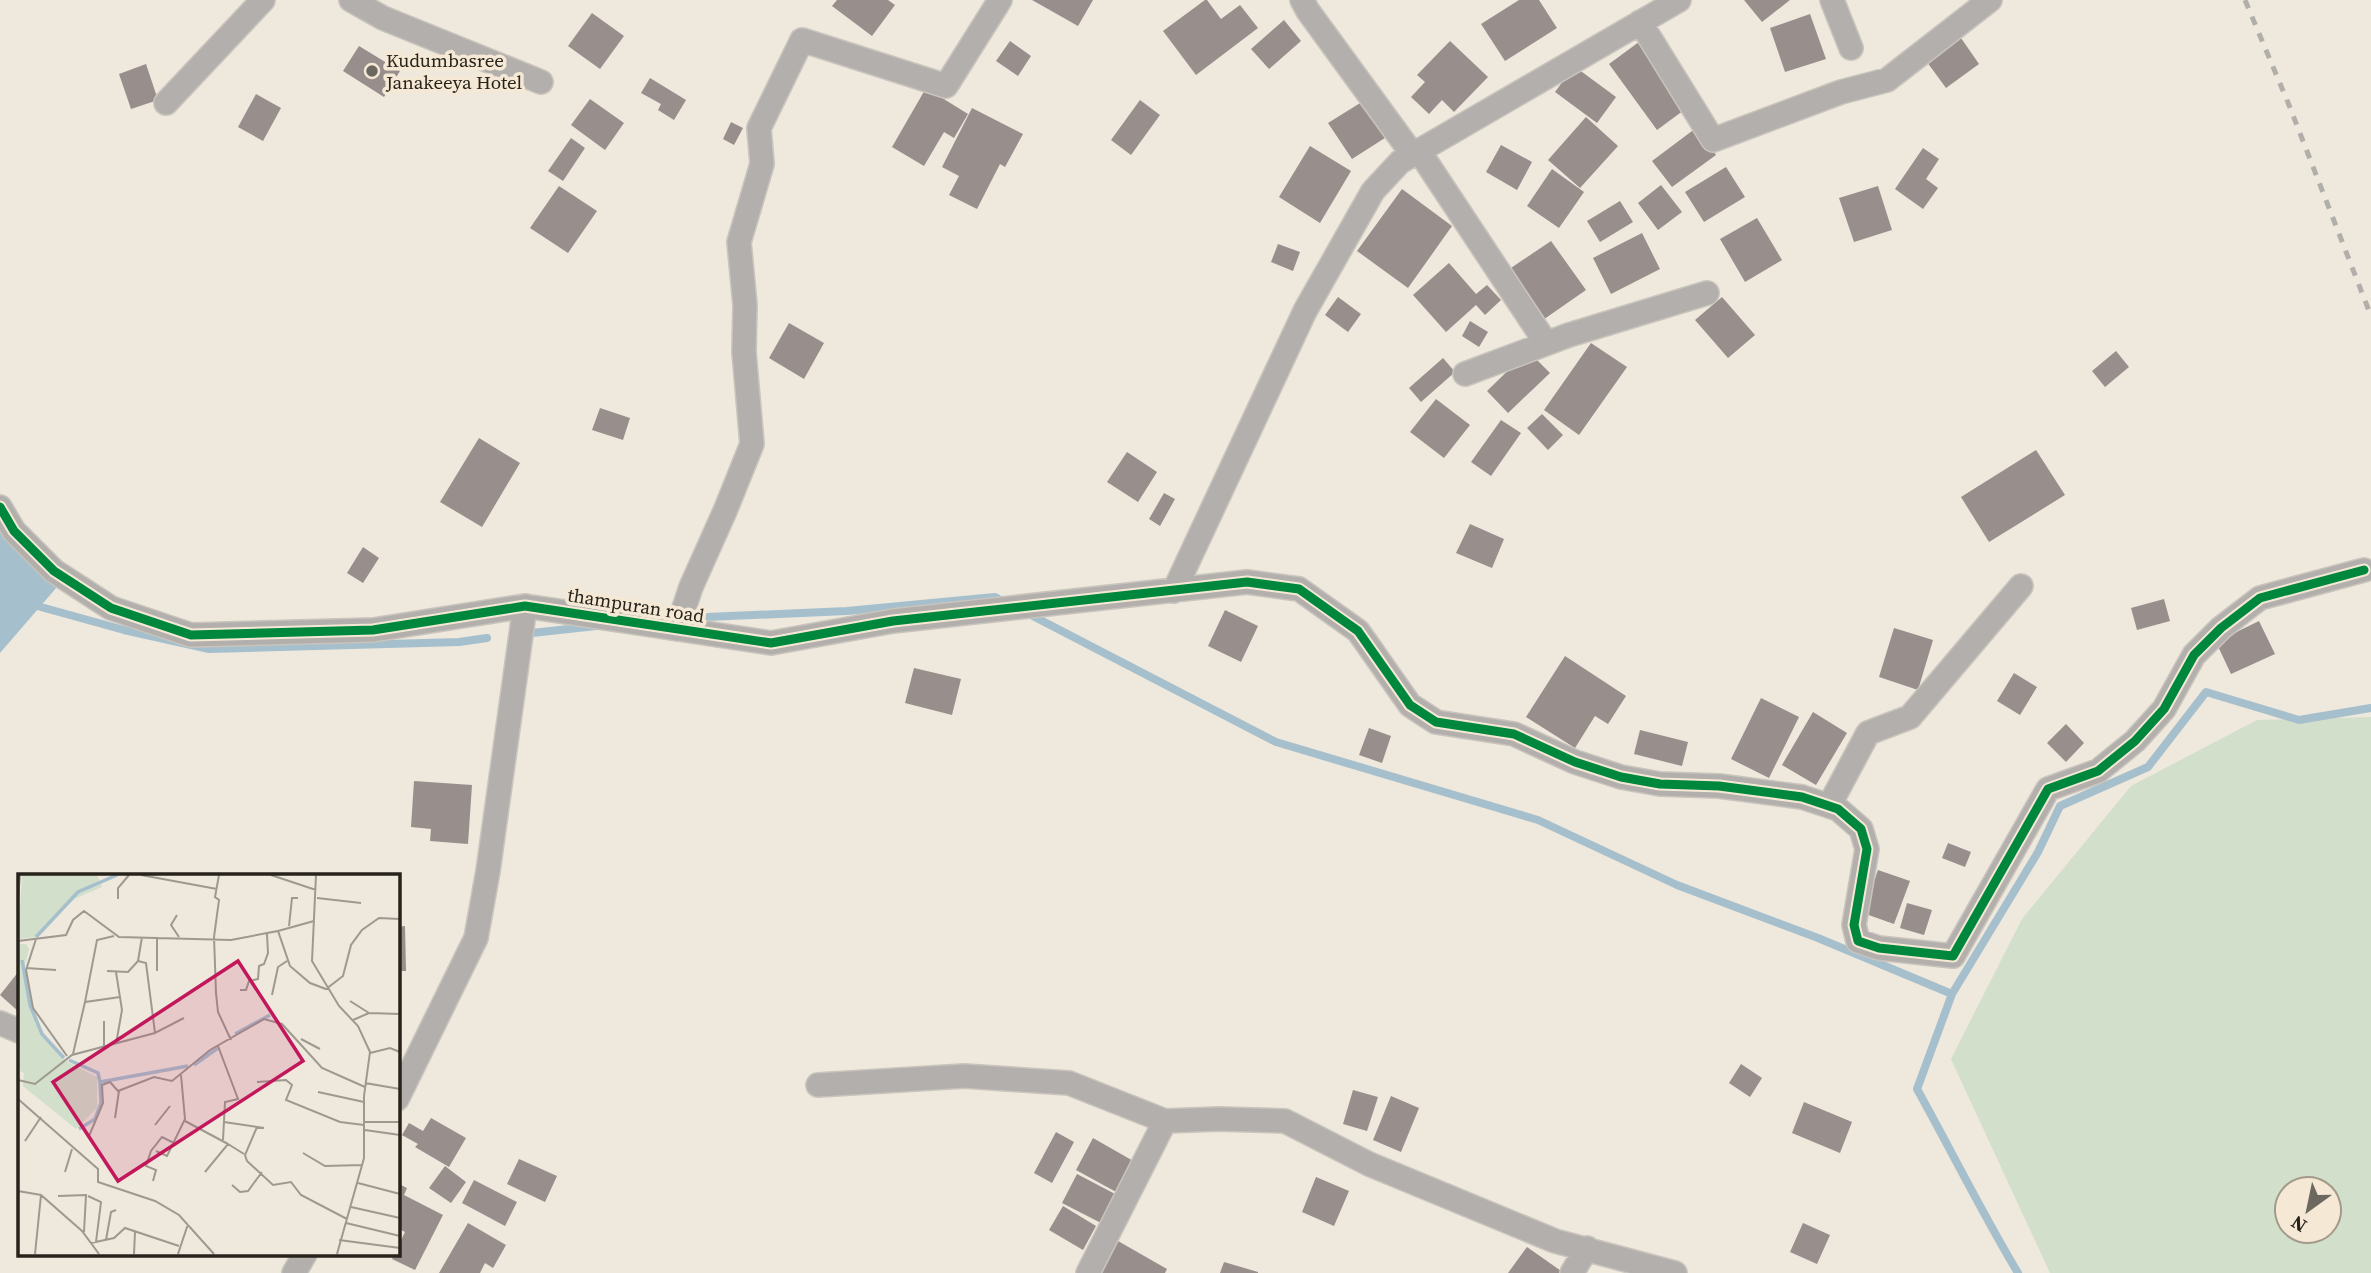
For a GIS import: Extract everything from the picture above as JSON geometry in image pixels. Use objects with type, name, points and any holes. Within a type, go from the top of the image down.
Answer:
[{"type":"street","points":[[166,103],[263,0]]},
{"type":"street","points":[[351,0],[383,18],[541,82]]},
{"type":"street","points":[[678,628],[752,444],[739,242],[762,164],[759,128],[802,40],[946,86],[1000,0]]},
{"type":"street","points":[[1302,0],[1416,153],[1546,343]]},
{"type":"street","points":[[1174,590],[1305,312],[1373,191],[1400,162],[1679,0]]},
{"type":"street","points":[[1832,0],[1851,48]]},
{"type":"street","points":[[1640,22],[1713,140],[1841,92],[1887,80],[1990,0]]},
{"type":"street","points":[[1465,374],[1546,343],[1707,293]]},
{"type":"street","name":"thampuran road","points":[[0,507],[14,531],[54,571],[111,608],[191,635],[373,630],[525,606],[771,643],[893,621],[1247,582],[1299,589],[1358,631],[1410,705],[1436,722],[1514,734],[1574,762],[1621,777],[1802,797],[1838,809],[1861,830],[1867,849],[1854,925],[1858,941],[1879,948],[1953,956],[2048,789],[2098,771],[2135,741],[2164,709],[2194,655],[2221,628],[2260,598],[2364,570]]},
{"type":"street","points":[[1829,806],[1868,733],[1910,718],[2021,586]]},
{"type":"street","points":[[399,1095],[476,938],[525,606]]},
{"type":"street","points":[[0,1023],[18,1031]]},
{"type":"street","points":[[818,1085],[964,1076],[1069,1083],[1165,1121],[1285,1121],[1369,1164],[1555,1241],[1675,1273]]},
{"type":"street","points":[[1088,1273],[1165,1121]]},
{"type":"street","points":[[1572,1273],[1587,1248]]},
{"type":"street","points":[[294,1273],[304,1256]]},
{"type":"green space","points":[[2371,717],[2371,1273],[2050,1273],[1951,1059],[2022,919],[2131,786],[2257,720]]},
{"type":"water","points":[[0,524],[57,587],[0,653]]},
{"type":"building","points":[[837,0],[888,0],[895,5],[872,36],[832,6]]},
{"type":"building","points":[[1032,0],[1093,0],[1078,26]]},
{"type":"building","points":[[1205,0],[1221,19],[1240,5],[1258,28],[1196,75],[1163,31]]},
{"type":"building","points":[[1519,0],[1539,0],[1557,28],[1505,61],[1481,24]]},
{"type":"building","points":[[1744,0],[1790,0],[1762,22]]},
{"type":"building","points":[[592,13],[624,36],[600,69],[568,46]]},
{"type":"building","points":[[1810,14],[1826,59],[1785,72],[1770,28]]},
{"type":"building","points":[[1284,20],[1301,41],[1269,69],[1251,49]]},
{"type":"building","points":[[1961,38],[1979,64],[1946,88],[1927,62]]},
{"type":"building","points":[[1643,39],[1691,105],[1657,130],[1609,64]]},
{"type":"building","points":[[1010,41],[1031,56],[1018,76],[996,61]]},
{"type":"building","points":[[1450,41],[1488,77],[1454,112],[1442,100],[1429,114],[1411,97],[1425,82],[1417,75]]},
{"type":"building","name":"Kudumbasree Janakeeya Hotel","points":[[359,46],[400,71],[384,97],[343,71]]},
{"type":"building","points":[[146,64],[158,100],[131,109],[119,74]]},
{"type":"building","points":[[1574,66],[1616,97],[1597,123],[1555,92]]},
{"type":"building","points":[[650,78],[686,100],[674,120],[658,110],[661,104],[641,93]]},
{"type":"building","points":[[926,88],[968,114],[954,138],[944,132],[924,166],[892,147]]},
{"type":"building","points":[[256,94],[281,108],[263,141],[238,127]]},
{"type":"building","points":[[590,99],[624,123],[605,150],[571,125]]},
{"type":"building","points":[[1140,100],[1160,115],[1131,155],[1111,140]]},
{"type":"building","points":[[1365,100],[1388,136],[1352,159],[1328,123]]},
{"type":"building","points":[[972,108],[1023,134],[1005,167],[1000,164],[977,209],[949,195],[959,176],[942,167]]},
{"type":"building","points":[[1586,117],[1618,146],[1580,188],[1548,160]]},
{"type":"building","points":[[731,122],[743,128],[734,145],[723,139]]},
{"type":"building","points":[[1696,128],[1716,155],[1672,187],[1652,161]]},
{"type":"building","points":[[571,138],[585,148],[563,181],[548,171]]},
{"type":"building","points":[[1501,145],[1532,162],[1517,190],[1486,172]]},
{"type":"building","points":[[1310,146],[1351,171],[1320,223],[1279,197]]},
{"type":"building","points":[[1923,148],[1939,159],[1926,179],[1938,188],[1923,209],[1895,189]]},
{"type":"building","points":[[1726,167],[1745,197],[1704,222],[1685,192]]},
{"type":"building","points":[[1552,169],[1584,192],[1559,228],[1527,206]]},
{"type":"building","points":[[1661,185],[1682,212],[1658,230],[1638,203]]},
{"type":"building","points":[[559,186],[597,211],[568,253],[530,228]]},
{"type":"building","points":[[1878,186],[1892,230],[1854,242],[1839,198]]},
{"type":"building","points":[[1402,189],[1452,226],[1408,288],[1357,251]]},
{"type":"building","points":[[1620,201],[1633,222],[1600,242],[1587,221]]},
{"type":"building","points":[[1757,218],[1782,260],[1745,282],[1720,239]]},
{"type":"building","points":[[1642,233],[1660,269],[1611,294],[1593,258]]},
{"type":"building","points":[[1551,241],[1586,290],[1540,322],[1505,272]]},
{"type":"building","points":[[1278,244],[1300,252],[1293,271],[1271,262]]},
{"type":"building","points":[[1449,263],[1476,294],[1487,285],[1501,300],[1485,315],[1476,305],[1446,332],[1413,295]]},
{"type":"building","points":[[1338,297],[1361,314],[1348,332],[1325,315]]},
{"type":"building","points":[[1722,297],[1755,335],[1728,358],[1695,320]]},
{"type":"building","points":[[1470,321],[1488,332],[1479,347],[1462,336]]},
{"type":"building","points":[[789,323],[824,343],[804,379],[769,358]]},
{"type":"building","points":[[1591,343],[1627,367],[1579,435],[1544,410]]},
{"type":"building","points":[[1528,351],[1550,373],[1508,413],[1487,391]]},
{"type":"building","points":[[2116,351],[2129,367],[2105,387],[2092,371]]},
{"type":"building","points":[[1443,358],[1455,372],[1421,402],[1409,388]]},
{"type":"building","points":[[1436,399],[1470,425],[1444,458],[1410,432]]},
{"type":"building","points":[[600,408],[630,418],[623,440],[592,430]]},
{"type":"building","points":[[1542,414],[1563,435],[1548,450],[1527,428]]},
{"type":"building","points":[[1501,420],[1521,433],[1491,476],[1471,462]]},
{"type":"building","points":[[479,438],[520,463],[482,527],[440,502]]},
{"type":"building","points":[[2036,450],[2065,495],[1989,542],[1961,497]]},
{"type":"building","points":[[1127,452],[1157,472],[1138,502],[1107,482]]},
{"type":"building","points":[[1164,493],[1175,499],[1160,526],[1149,519]]},
{"type":"building","points":[[1470,524],[1504,539],[1492,568],[1456,553]]},
{"type":"building","points":[[363,547],[379,558],[363,583],[347,573]]},
{"type":"building","points":[[2164,599],[2170,621],[2137,630],[2131,608]]},
{"type":"building","points":[[1225,610],[1258,626],[1241,662],[1208,646]]},
{"type":"building","points":[[2259,621],[2275,654],[2231,674],[2216,642]]},
{"type":"building","points":[[1894,628],[1933,640],[1918,690],[1879,677]]},
{"type":"building","points":[[1565,656],[1626,696],[1608,724],[1595,716],[1575,748],[1526,717]]},
{"type":"building","points":[[914,668],[961,679],[952,715],[905,703]]},
{"type":"building","points":[[2014,673],[2037,687],[2020,715],[1997,701]]},
{"type":"building","points":[[1761,698],[1799,717],[1769,778],[1731,759]]},
{"type":"building","points":[[1813,712],[1847,733],[1816,785],[1782,765]]},
{"type":"building","points":[[2066,724],[2084,743],[2066,762],[2047,743]]},
{"type":"building","points":[[1369,728],[1391,736],[1382,763],[1359,755]]},
{"type":"building","points":[[1640,730],[1688,742],[1682,766],[1634,754]]},
{"type":"building","points":[[414,781],[472,785],[468,844],[430,841],[431,829],[411,827]]},
{"type":"building","points":[[1948,843],[1971,852],[1965,867],[1942,858]]},
{"type":"building","points":[[1878,870],[1910,881],[1894,924],[1863,913]]},
{"type":"building","points":[[1907,903],[1932,910],[1924,935],[1900,928]]},
{"type":"building","points":[[405,926],[406,971],[399,971],[399,927]]},
{"type":"building","points":[[18,972],[18,1011],[0,995]]},
{"type":"building","points":[[1741,1064],[1762,1078],[1750,1097],[1729,1083]]},
{"type":"building","points":[[1353,1090],[1378,1097],[1367,1131],[1343,1124]]},
{"type":"building","points":[[1391,1096],[1419,1108],[1401,1152],[1373,1140]]},
{"type":"building","points":[[1804,1102],[1852,1122],[1840,1153],[1792,1133]]},
{"type":"building","points":[[431,1118],[466,1138],[449,1167],[415,1147],[418,1144],[402,1135],[409,1123],[423,1131]]},
{"type":"building","points":[[1056,1132],[1074,1142],[1052,1183],[1034,1173]]},
{"type":"building","points":[[1093,1138],[1135,1162],[1118,1193],[1076,1170]]},
{"type":"building","points":[[519,1159],[557,1176],[545,1202],[507,1184]]},
{"type":"building","points":[[445,1166],[466,1182],[451,1203],[429,1188]]},
{"type":"building","points":[[1077,1174],[1115,1194],[1101,1223],[1062,1203]]},
{"type":"building","points":[[1316,1177],[1349,1191],[1334,1226],[1302,1212]]},
{"type":"building","points":[[474,1180],[517,1202],[505,1226],[462,1203]]},
{"type":"building","points":[[399,1184],[407,1188],[404,1195],[443,1215],[415,1270],[392,1259],[399,1256],[399,1244],[405,1232],[399,1229]]},
{"type":"building","points":[[1063,1206],[1096,1226],[1083,1250],[1049,1230]]},
{"type":"building","points":[[468,1223],[506,1245],[493,1268],[485,1263],[480,1273],[439,1273]]},
{"type":"building","points":[[1803,1223],[1830,1235],[1817,1264],[1790,1252]]},
{"type":"building","points":[[1118,1241],[1167,1269],[1165,1273],[1100,1273]]},
{"type":"building","points":[[1527,1247],[1564,1273],[1508,1273]]},
{"type":"building","points":[[1224,1262],[1258,1272],[1258,1273],[1220,1273]]},
{"type":"waterway","points":[[685,618],[847,611],[995,597],[1006,603]]},
{"type":"waterway","points":[[30,604],[124,630],[209,649],[459,642],[487,638]]},
{"type":"waterway","points":[[1027,613],[1276,742],[1538,820],[1677,885],[1818,938],[1952,994]]},
{"type":"waterway","points":[[532,633],[596,626]]},
{"type":"waterway","points":[[2018,1273],[1917,1089],[1952,994],[2038,852],[2060,806],[2148,767],[2206,692],[2299,720],[2371,708]]},
{"type":"railway","points":[[2245,0],[2371,316]]},
{"type":"cycle path","points":[[0,507],[14,531],[54,571],[111,608],[191,635],[373,630],[525,606],[771,643],[893,621],[1247,582],[1299,589],[1358,631],[1410,705],[1436,722],[1514,734],[1575,762],[1621,777],[1660,784],[1719,786],[1802,797],[1838,809],[1861,829],[1867,849],[1854,925],[1858,941],[1879,948],[1953,956],[2048,789],[2098,771],[2135,741],[2164,709],[2194,655],[2221,628],[2260,598],[2364,570]]},
{"type":"place","name":"Kudumbasree Janakeeya Hotel","points":[[372,71]]}]
